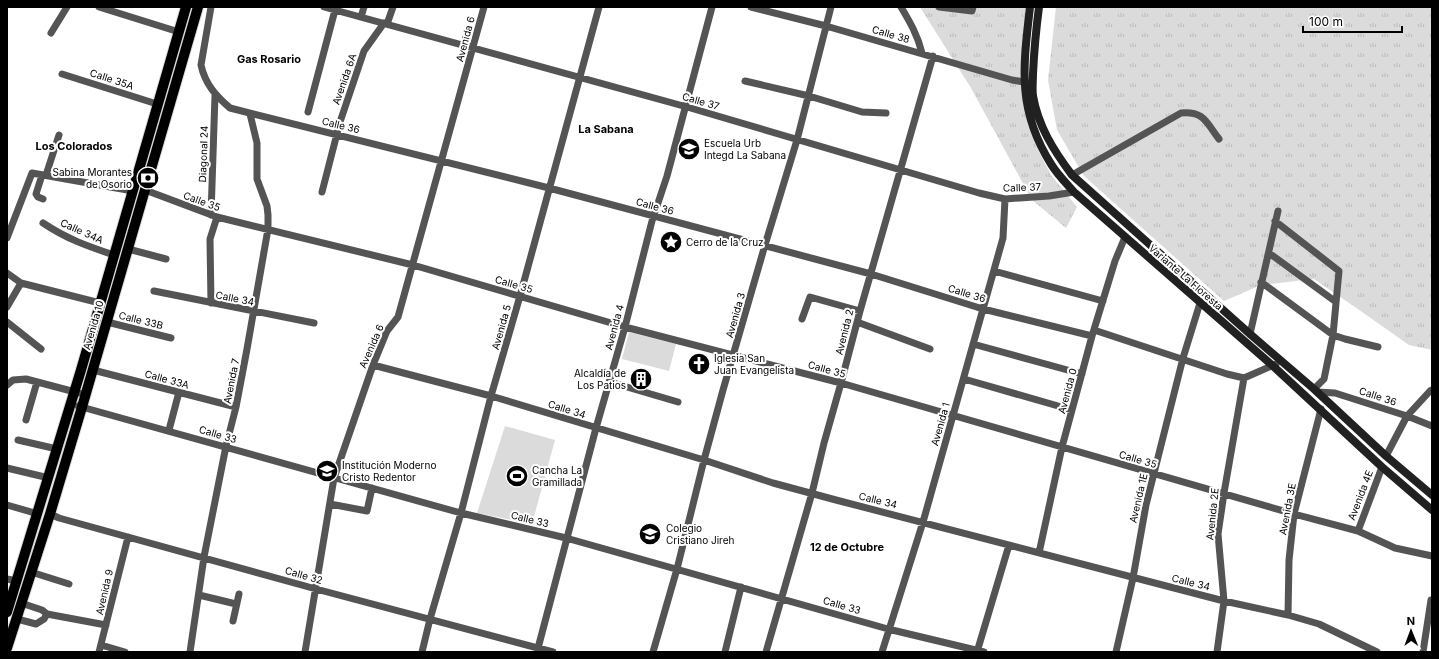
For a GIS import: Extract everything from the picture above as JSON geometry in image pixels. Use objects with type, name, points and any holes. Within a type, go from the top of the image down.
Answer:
[{"type":"main road","name":"Avenida 10","points":[[7,612],[12,580],[38,514],[49,478],[186,7]]},
{"type":"main road","name":"Avenida 10","points":[[7,648],[50,514],[82,407],[198,7]]},
{"type":"main road","name":"Variante La Floresta","points":[[1030,7],[1024,82],[1028,114],[1034,131],[1051,164],[1074,192],[1273,366],[1382,467],[1432,510]]},
{"type":"main road","name":"Variante La Floresta","points":[[1039,7],[1034,56],[1033,94],[1036,111],[1051,144],[1072,175],[1281,360],[1386,456],[1432,494]]},
{"type":"main road","points":[[1025,55],[1034,56]]},
{"type":"street","points":[[51,33],[67,7]]},
{"type":"street","points":[[99,7],[179,32]]},
{"type":"street","points":[[125,14],[127,7]]},
{"type":"street","points":[[211,7],[201,65],[203,73],[215,95]]},
{"type":"street","name":"Calle 37","points":[[324,7],[474,47],[579,78],[686,107],[979,194],[1005,199],[1049,196],[1074,192]]},
{"type":"street","points":[[362,17],[364,7]]},
{"type":"street","name":"Avenida 6A","points":[[322,192],[340,122],[364,51],[385,24],[393,7]]},
{"type":"street","name":"Avenida 6","points":[[305,652],[334,478],[373,365],[387,331],[398,317],[484,7]]},
{"type":"street","name":"Avenida 5","points":[[422,652],[430,619],[461,513],[491,396],[600,7]]},
{"type":"street","name":"Avenida 4","points":[[537,650],[566,538],[610,382],[654,216],[667,176],[686,107],[712,7]]},
{"type":"street","name":"Calle 38","points":[[751,7],[826,26],[1024,82]]},
{"type":"street","name":"Avenida 3","points":[[654,652],[677,569],[704,460],[765,245],[797,140],[831,7]]},
{"type":"street","points":[[901,7],[918,38],[922,53]]},
{"type":"street","points":[[939,7],[972,10],[973,7]]},
{"type":"street","points":[[308,112],[335,10]]},
{"type":"street","name":"Avenida 2","points":[[766,652],[812,493],[860,311],[932,56]]},
{"type":"street","name":"Calle 35A","points":[[62,74],[157,104]]},
{"type":"street","points":[[745,81],[809,96],[862,112],[886,113]]},
{"type":"street","name":"Calle 36","points":[[215,95],[230,108],[250,114],[442,160],[765,245],[871,274],[983,309],[1093,333],[1183,358],[1244,378]]},
{"type":"street","name":"Diagonal 24","points":[[211,304],[210,239],[214,216],[215,95]]},
{"type":"street","points":[[1072,175],[1180,113],[1192,112],[1201,116],[1219,139]]},
{"type":"street","name":"Avenida 7","points":[[190,652],[204,557],[226,446],[236,407],[268,229],[267,206],[258,179],[257,143],[250,114]]},
{"type":"street","points":[[43,199],[38,197],[36,194],[59,135]]},
{"type":"street","points":[[7,238],[32,173],[133,191]]},
{"type":"street","name":"Calle 35","points":[[145,190],[214,216],[412,265],[625,326],[841,383],[1154,474],[1358,531],[1395,548],[1432,556]]},
{"type":"street","name":"Avenida 1","points":[[882,652],[923,522],[1004,238],[1005,199]]},
{"type":"street","points":[[1250,334],[1278,210]]},
{"type":"street","points":[[1275,221],[1338,270],[1339,274],[1333,335],[1324,379],[1315,391]]},
{"type":"street","name":"Calle 34A","points":[[43,223],[60,235],[114,255]]},
{"type":"street","name":"Avenida 0","points":[[1039,553],[1062,447],[1072,410],[1115,261],[1125,237]]},
{"type":"street","points":[[128,249],[166,259]]},
{"type":"street","points":[[1269,253],[1336,302]]},
{"type":"street","points":[[994,271],[1103,301]]},
{"type":"street","points":[[7,274],[21,283],[100,303]]},
{"type":"street","points":[[1261,282],[1333,335],[1378,348]]},
{"type":"street","points":[[7,307],[21,283]]},
{"type":"street","name":"Calle 34","points":[[154,291],[211,304],[314,323]]},
{"type":"street","points":[[802,319],[810,297],[860,311]]},
{"type":"street","name":"Avenida 1E","points":[[1116,652],[1133,578],[1146,505],[1183,358],[1200,303]]},
{"type":"street","points":[[7,322],[41,349]]},
{"type":"street","name":"Calle 33B","points":[[107,322],[171,338]]},
{"type":"street","points":[[857,322],[930,349]]},
{"type":"street","points":[[973,344],[1082,374]]},
{"type":"street","points":[[1244,378],[1273,366],[1281,360]]},
{"type":"street","name":"Calle 34","points":[[373,365],[491,396],[812,493],[1133,578],[1224,601],[1288,615],[1319,624],[1377,652]]},
{"type":"street","name":"Calle 33A","points":[[92,370],[236,407]]},
{"type":"street","name":"Avenida 2E","points":[[1217,652],[1224,601],[1218,534],[1244,378]]},
{"type":"street","points":[[7,385],[13,380],[26,379],[85,395]]},
{"type":"street","points":[[964,379],[1072,410]]},
{"type":"street","points":[[26,420],[37,382]]},
{"type":"street","points":[[610,382],[678,402]]},
{"type":"street","points":[[1386,456],[1407,416],[1432,390]]},
{"type":"street","name":"Calle 36","points":[[1315,391],[1335,393],[1407,416],[1432,426]]},
{"type":"street","points":[[169,430],[179,392]]},
{"type":"street","name":"Calle 33","points":[[71,404],[169,430],[461,513],[566,538],[888,629],[980,651]]},
{"type":"street","name":"Avenida 3E","points":[[1288,615],[1289,560],[1294,514],[1321,409]]},
{"type":"street","points":[[18,440],[57,449]]},
{"type":"street","name":"Avenida 4E","points":[[1358,531],[1382,467]]},
{"type":"street","points":[[7,468],[49,478]]},
{"type":"street","points":[[330,504],[368,511],[372,488]]},
{"type":"street","points":[[7,505],[38,514]]},
{"type":"street","name":"Calle 32","points":[[50,514],[59,518],[430,619],[537,650],[553,652]]},
{"type":"street","name":"Avenida 9","points":[[100,648],[128,537]]},
{"type":"street","points":[[980,651],[1010,545]]},
{"type":"street","points":[[31,572],[69,584]]},
{"type":"street","points":[[725,652],[741,587]]},
{"type":"street","points":[[233,621],[239,594]]},
{"type":"street","points":[[198,595],[236,604]]},
{"type":"street","points":[[1423,652],[1430,634],[1431,600]]},
{"type":"street","points":[[21,603],[42,610],[47,614],[106,625]]},
{"type":"street","points":[[16,619],[36,624],[44,620],[47,614]]},
{"type":"street","points":[[100,648],[125,652]]},
{"type":"green space","points":[[920,7],[1028,7],[1027,114],[1037,148],[1051,175],[1077,207],[1066,228],[1032,200],[971,88]]},
{"type":"green space","points":[[1056,7],[1432,7],[1432,350],[1409,345],[1314,279],[1261,285],[1224,301],[1084,176],[1057,130],[1048,80]]},
{"type":"green space","points":[[629,332],[676,344],[669,371],[622,359]]},
{"type":"green space","name":"Cancha La Gramillada","points":[[505,426],[555,440],[532,524],[477,513]]},
{"type":"place","name":"Escuela Urb Integd La Sabana","points":[[689,149]]},
{"type":"place","name":"Sabina Morantes de Osorio","points":[[148,178]]},
{"type":"place","name":"Cerro de la Cruz","points":[[671,242]]},
{"type":"place","name":"Iglesia San Juan Evangelista","points":[[699,364]]},
{"type":"place","name":"Alcaldía de Los Patios","points":[[641,379]]},
{"type":"place","name":"Institución Moderno Cristo Redentor","points":[[327,471]]},
{"type":"place","name":"Cancha La Gramillada","points":[[517,476]]},
{"type":"place","name":"Colegio Cristiano Jireh","points":[[650,534]]},
{"type":"district","name":"Gas Rosario","points":[[269,59]]},
{"type":"district","name":"La Sabana","points":[[606,129]]},
{"type":"district","name":"Los Colorados","points":[[74,146]]},
{"type":"district","name":"12 de Octubre","points":[[847,547]]}]
